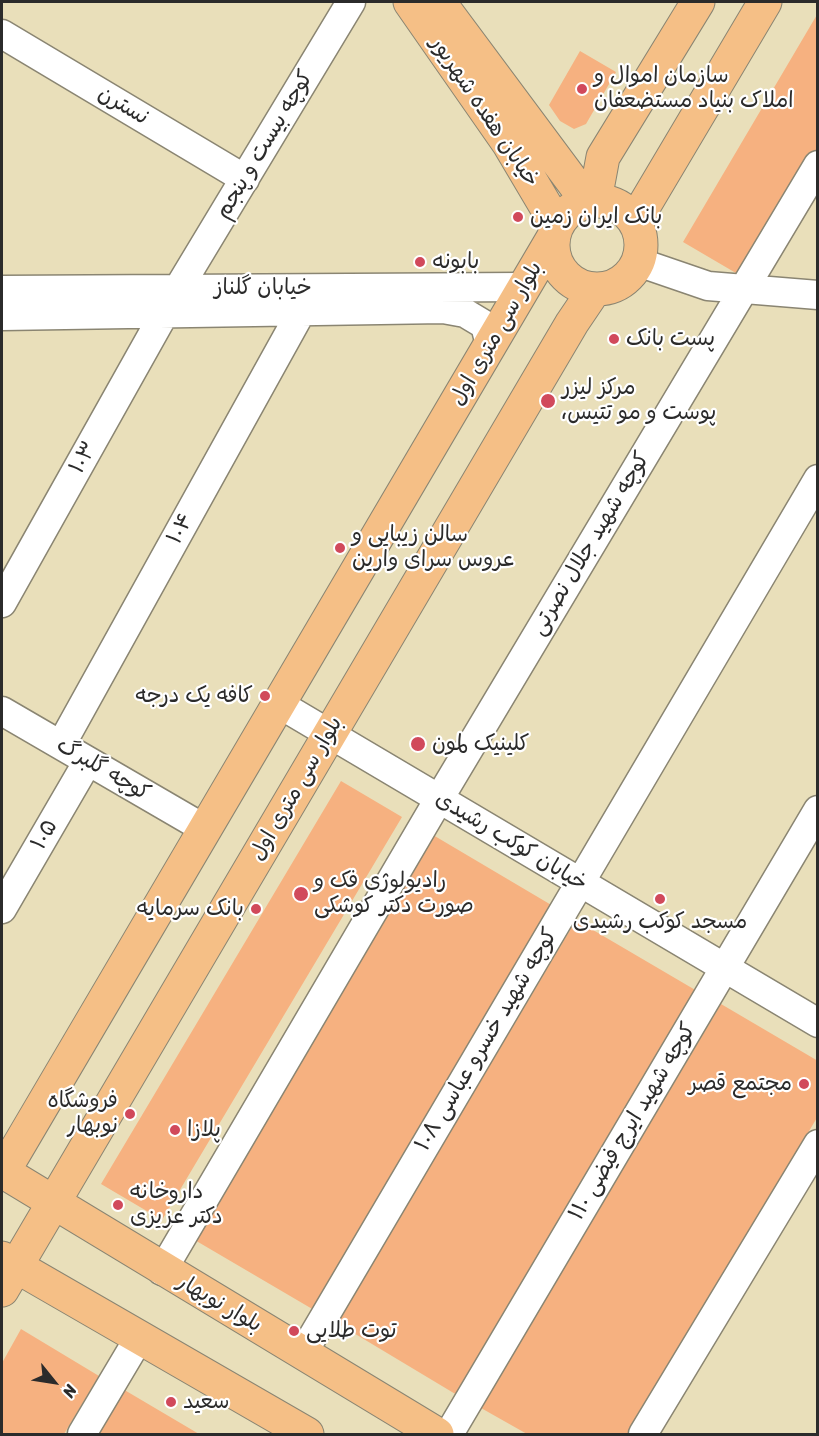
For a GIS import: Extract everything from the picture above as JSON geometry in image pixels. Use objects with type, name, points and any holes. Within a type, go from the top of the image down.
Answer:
[{"type":"main road","name":"خیابان هفده شهریور","points":[[410,2],[509,144],[555,231]]},
{"type":"main road","name":"خیابان هفده شهریور","points":[[439,2],[591,201]]},
{"type":"main road","points":[[591,201],[603,158],[698,2]]},
{"type":"main road","points":[[635,221],[765,2]]},
{"type":"main road","points":[[591,201],[604,201],[622,208],[635,221],[641,242],[638,262],[621,282],[595,290],[568,279],[555,260],[555,231],[565,214],[591,201]]},
{"type":"main road","name":"بلوار سی متری اول","points":[[2,1172],[555,231]]},
{"type":"main road","name":"بلوار سی متری اول","points":[[6,1271],[53,1203],[572,323],[595,290]]},
{"type":"main road","name":"بلوار نوبهار","points":[[2,1172],[162,1271],[437,1434]]},
{"type":"main road","points":[[6,1271],[139,1338],[305,1434]]},
{"type":"street","name":"کوچه بیست و پنجم","points":[[172,300],[351,2]]},
{"type":"street","name":"نسترن","points":[[2,34],[245,178]]},
{"type":"street","name":"کوچه شهید جلال نصرتی","points":[[162,1271],[439,799],[818,165]]},
{"type":"street","points":[[638,262],[708,286],[743,291],[818,295]]},
{"type":"street","name":"خیابان گلناز","points":[[2,316],[172,300],[390,298],[524,287]]},
{"type":"street","name":"خیابان گلناز","points":[[2,290],[172,300],[301,312],[390,298],[465,313],[484,325],[490,345]]},
{"type":"street","name":"۱۰۳","points":[[2,603],[172,300]]},
{"type":"street","name":"۱۰۴","points":[[61,746],[301,312]]},
{"type":"street","name":"کوچه شهید خسرو عباسی ۱۰۸","points":[[303,1353],[818,479]]},
{"type":"street","name":"خیابان کوکب رشیدی","points":[[279,704],[818,1023]]},
{"type":"street","name":"کوچه گلبرگ","points":[[2,711],[205,829]]},
{"type":"street","name":"۱۰۵","points":[[2,909],[88,761]]},
{"type":"street","name":"کوچه شهید ایرج فیضی ۱۱۰","points":[[449,1434],[818,810]]},
{"type":"street","points":[[644,1434],[818,1144]]},
{"type":"street","points":[[82,1434],[139,1338]]},
{"type":"building","points":[[818,13],[818,147],[741,276],[683,242]]},
{"type":"building","name":"سازمان اموال و املاک بنیاد مستضعفان","points":[[580,51],[616,72],[586,124],[574,129],[560,121],[549,105]]},
{"type":"building","points":[[341,781],[402,817],[162,1220],[101,1184]]},
{"type":"building","points":[[433,835],[553,906],[314,1310],[193,1239]]},
{"type":"building","points":[[576,920],[697,991],[457,1395],[337,1323]]},
{"type":"building","points":[[721,1004],[818,1061],[818,1116],[629,1434],[527,1434],[481,1408]]},
{"type":"building","points":[[21,1329],[99,1376],[64,1434],[2,1434],[2,1363]]},
{"type":"building","points":[[116,1385],[199,1434],[87,1434]]},
{"type":"place","name":"سازمان اموال و املاک بنیاد مستضعفان","points":[[582,89]]},
{"type":"place","name":"بانک ایران زمین","points":[[518,217]]},
{"type":"place","name":"بابونه","points":[[420,262]]},
{"type":"place","name":"پست بانک","points":[[614,339]]},
{"type":"place","name":"مرکز لیزر ،پوست و مو تتیس","points":[[548,401]]},
{"type":"place","name":"سالن زیبایی‌ و عروس سرای وارین","points":[[340,548]]},
{"type":"place","name":"کافه یک درجه","points":[[265,696]]},
{"type":"place","name":"کلینیک لمون","points":[[418,744]]},
{"type":"place","name":"رادیولوژی فک و صورت دکتر کوشکی","points":[[301,894]]},
{"type":"place","name":"مسجد کوکب رشیدی","points":[[660,899]]},
{"type":"place","name":"بانک سرمایه","points":[[256,909]]},
{"type":"place","name":"مجتمع قصر","points":[[804,1084]]},
{"type":"place","name":"فروشگاه نوبهار","points":[[130,1114]]},
{"type":"place","name":"پلازا","points":[[175,1130]]},
{"type":"place","name":"داروخانه دکتر عزیزی","points":[[118,1205]]},
{"type":"place","name":"توت طلایی","points":[[294,1331]]},
{"type":"place","name":"سعید","points":[[171,1402]]}]
